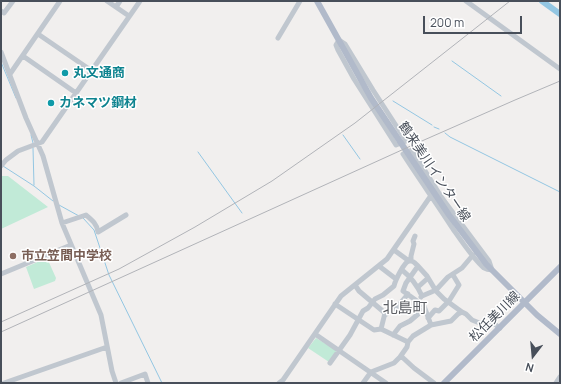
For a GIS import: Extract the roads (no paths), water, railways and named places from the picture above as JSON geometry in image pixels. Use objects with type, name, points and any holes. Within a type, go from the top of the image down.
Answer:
[{"type":"main road","name":"鶴来美川インター線","points":[[317,1],[371,98],[449,215],[486,264],[547,325],[560,334]]},
{"type":"main road","name":"松任美川線","points":[[444,383],[560,267]]},
{"type":"street","points":[[1,11],[4,13],[13,1]]},
{"type":"street","points":[[10,74],[60,1]]},
{"type":"street","points":[[107,1],[129,16]]},
{"type":"street","points":[[116,7],[120,1]]},
{"type":"street","points":[[2,165],[18,151],[42,142],[46,138],[140,1]]},
{"type":"street","points":[[278,38],[300,1]]},
{"type":"street","points":[[466,1],[560,69]]},
{"type":"street","points":[[38,34],[92,71]]},
{"type":"street","points":[[339,40],[345,44],[406,141],[396,145],[354,79],[338,50],[336,46],[339,40]]},
{"type":"street","points":[[23,56],[76,93]]},
{"type":"street","points":[[2,57],[10,74],[56,200],[62,223],[101,315],[116,383]]},
{"type":"street","points":[[412,150],[446,203],[489,261],[492,270],[483,268],[430,197],[403,154],[412,150]]},
{"type":"street","points":[[279,383],[283,380],[340,296],[388,259],[430,197]]},
{"type":"street","points":[[62,223],[86,215],[94,222],[98,232],[126,215]]},
{"type":"street","points":[[330,363],[350,335],[363,311],[368,308],[375,299],[383,295],[394,286],[396,279],[406,262],[410,261],[415,236]]},
{"type":"street","points":[[1,274],[71,245]]},
{"type":"street","points":[[394,250],[418,266],[436,290],[448,302],[478,322],[487,326],[493,323],[500,328]]},
{"type":"street","points":[[418,301],[422,296],[436,290],[445,280],[462,268],[473,255]]},
{"type":"street","points":[[379,266],[396,279]]},
{"type":"street","points":[[418,266],[406,283],[403,291],[424,306],[431,325]]},
{"type":"street","points":[[402,270],[418,287],[422,296]]},
{"type":"street","points":[[428,318],[433,311],[439,311],[448,302],[460,285],[453,275]]},
{"type":"street","points":[[418,287],[428,278]]},
{"type":"street","points":[[355,285],[359,291],[385,313],[385,315]]},
{"type":"street","points":[[381,329],[385,315],[397,307],[408,294]]},
{"type":"street","points":[[335,304],[374,330],[381,329],[408,342]]},
{"type":"street","points":[[393,335],[400,326],[410,322],[424,309]]},
{"type":"street","points":[[363,383],[371,372],[394,363],[402,356],[407,348],[408,342],[413,336],[431,325],[451,321],[462,312]]},
{"type":"street","points":[[315,334],[386,383]]},
{"type":"street","points":[[4,383],[107,347]]},
{"type":"street","points":[[402,356],[414,368],[434,383]]},
{"type":"street","points":[[121,383],[145,374],[148,383]]},
{"type":"street","points":[[556,383],[560,377]]},
{"type":"waterway","points":[[542,1],[560,14]]},
{"type":"waterway","points":[[452,61],[501,96]]},
{"type":"waterway","points":[[1,62],[16,98]]},
{"type":"waterway","points":[[393,101],[432,125]]},
{"type":"waterway","points":[[434,127],[439,129]]},
{"type":"waterway","points":[[445,133],[450,137],[560,192]]},
{"type":"waterway","points":[[31,135],[33,143]]},
{"type":"waterway","points":[[343,135],[360,159]]},
{"type":"waterway","points":[[33,148],[34,185]]},
{"type":"waterway","points":[[198,152],[242,213]]},
{"type":"waterway","points":[[3,166],[34,186],[53,201]]},
{"type":"waterway","points":[[59,205],[79,216]]},
{"type":"waterway","points":[[83,218],[94,230],[109,275],[162,383]]},
{"type":"railway","points":[[1,322],[119,269],[195,227],[272,181],[355,123],[510,1]]},
{"type":"railway","points":[[1,332],[415,144],[560,81]]},
{"type":"place","name":"丸文通商","points":[[65,73]]},
{"type":"place","name":"カネマツ鋼材","points":[[51,103]]},
{"type":"place","name":"市立笠間中学校","points":[[13,256]]},
{"type":"district","name":"北島町","points":[[405,309]]}]
